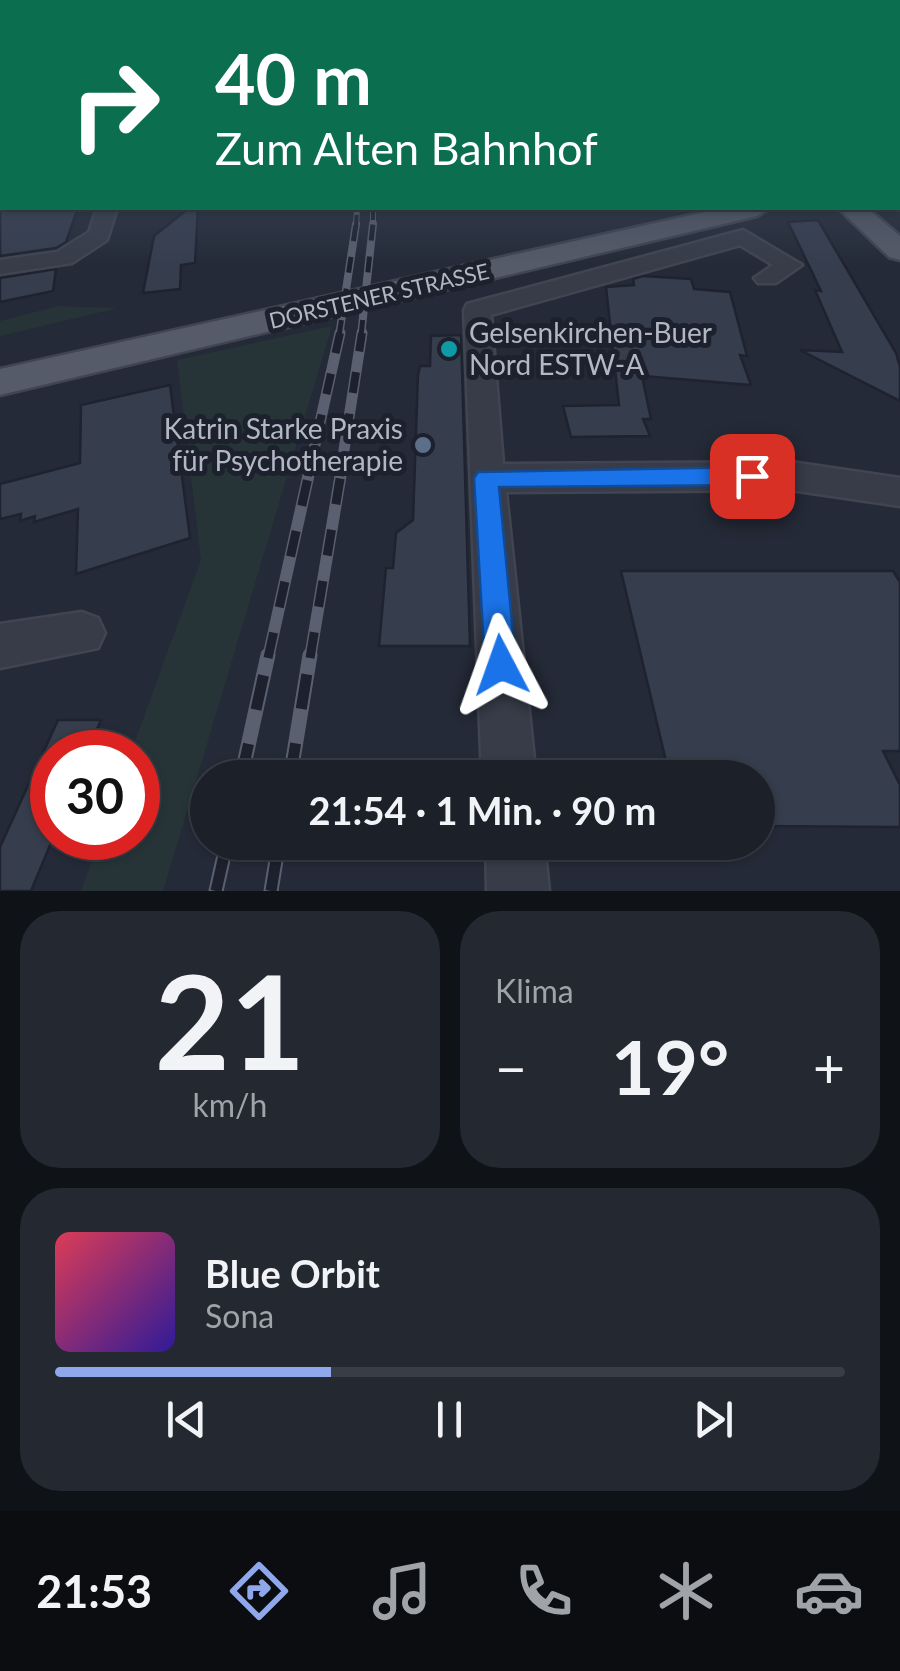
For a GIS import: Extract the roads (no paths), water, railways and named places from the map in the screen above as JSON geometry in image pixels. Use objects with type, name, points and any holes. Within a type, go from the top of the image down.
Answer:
[{"type":"main road","name":"DORSTENER STRASSE","points":[[0,356],[83,334],[663,210]]},
{"type":"main road","name":"DORSTENER STRASSE","points":[[0,382],[749,210]]},
{"type":"main road","points":[[853,210],[900,251]]},
{"type":"street","points":[[0,267],[64,258],[99,235],[105,210]]},
{"type":"street","points":[[509,760],[477,310],[743,238],[790,265],[767,278]]},
{"type":"street","points":[[486,478],[791,476],[900,492]]},
{"type":"street","points":[[0,646],[82,633]]},
{"type":"street","points":[[515,860],[518,891]]},
{"type":"railway","points":[[356,227],[357,210]]},
{"type":"railway","points":[[373,210],[373,224]]},
{"type":"railway","points":[[339,336],[356,224]]},
{"type":"railway","points":[[361,336],[373,224]]},
{"type":"railway","points":[[308,476],[340,333]]},
{"type":"railway","points":[[340,476],[362,333]]},
{"type":"railway","points":[[268,658],[309,473]]},
{"type":"railway","points":[[310,658],[341,473]]},
{"type":"railway","points":[[245,760],[268,655]]},
{"type":"railway","points":[[293,760],[310,655]]},
{"type":"railway","points":[[216,891],[223,860]]},
{"type":"railway","points":[[271,891],[276,860]]},
{"type":"place","name":"Gelsenkirchen-Buer Nord ESTW-A","points":[[449,349]]},
{"type":"place","name":"Katrin Starke Praxis für Psychotherapie","points":[[423,445]]}]
